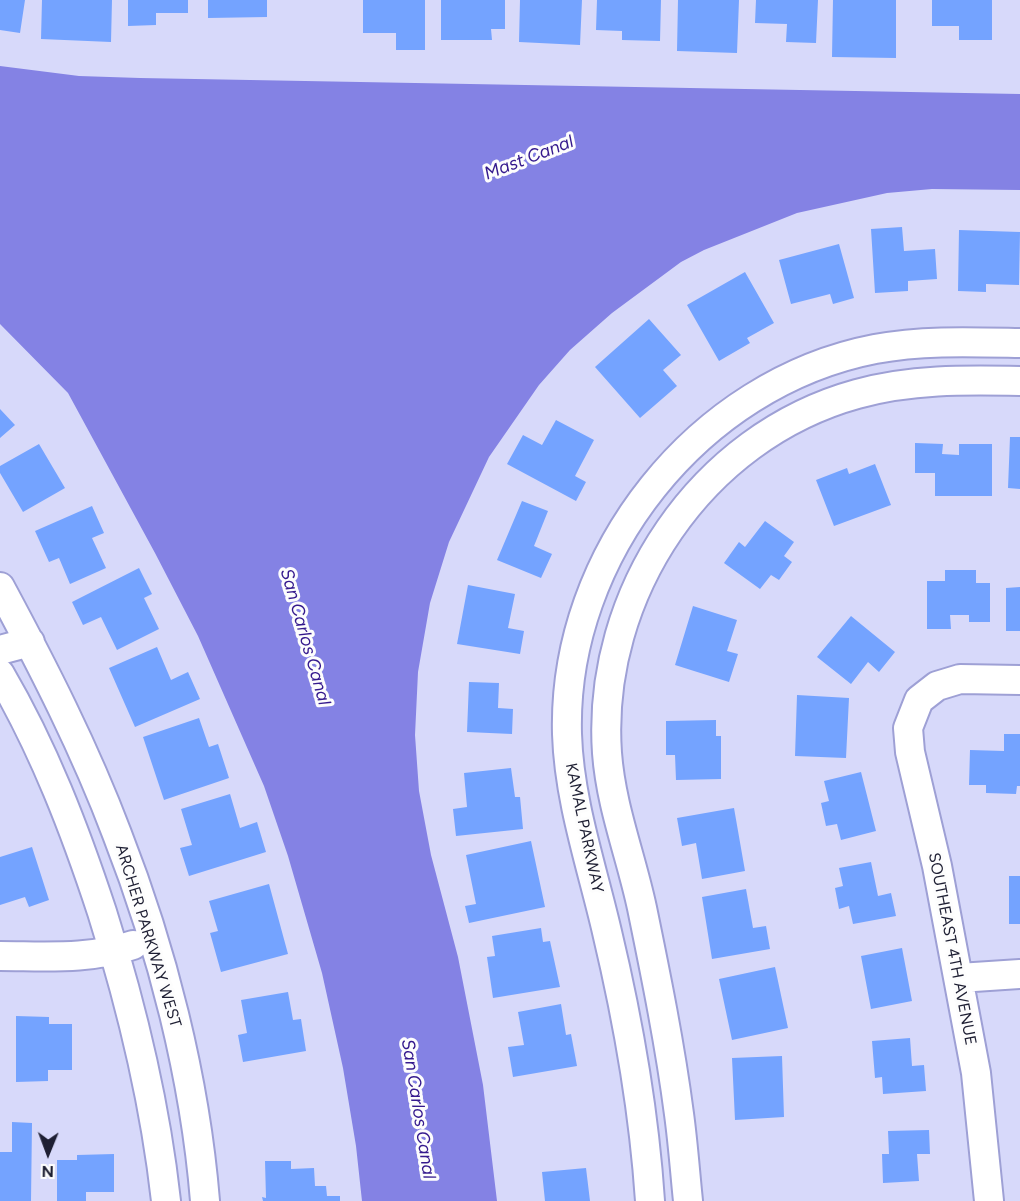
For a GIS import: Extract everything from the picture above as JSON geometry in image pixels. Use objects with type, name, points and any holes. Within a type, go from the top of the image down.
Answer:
[{"type":"street","name":"KAMAL PARKWAY","points":[[650,1201],[638,1095],[624,1013],[608,934],[576,809],[570,771],[567,733],[568,694],[576,647],[595,586],[626,523],[646,494],[669,467],[718,423],[756,396],[789,378],[824,364],[876,349],[929,342],[1020,343]]},
{"type":"street","points":[[688,1201],[679,1113],[663,1011],[640,903],[617,817],[607,752],[609,686],[615,650],[625,614],[653,554],[679,515],[731,462],[792,420],[826,404],[887,387],[950,380],[1020,381]]},
{"type":"street","name":"ARCHER PARKWAY WEST","points":[[0,587],[30,642],[76,738],[117,833],[140,896],[165,981],[187,1077],[203,1174],[205,1201]]},
{"type":"street","points":[[0,650],[30,642]]},
{"type":"street","points":[[0,674],[18,704],[66,809],[115,951],[153,1104],[166,1201]]},
{"type":"street","name":"SOUTHEAST 4TH AVENUE","points":[[989,1201],[976,1073],[937,866],[910,752],[908,728],[919,700],[937,686],[960,679],[1020,680]]},
{"type":"street","points":[[0,956],[85,957],[115,951],[152,938]]},
{"type":"street","points":[[959,978],[1020,974]]},
{"type":"water","points":[[0,66],[79,76],[140,78],[1020,94],[1020,190],[932,189],[887,193],[797,213],[704,250],[681,262],[612,313],[570,350],[539,385],[489,457],[449,542],[430,603],[418,672],[415,735],[419,791],[431,855],[458,957],[483,1085],[497,1201],[362,1201],[356,1146],[343,1068],[322,973],[288,856],[264,786],[198,636],[68,393],[0,324]]},
{"type":"building","points":[[0,0],[25,0],[20,33],[0,30]]},
{"type":"building","points":[[42,0],[112,0],[111,42],[41,39]]},
{"type":"building","points":[[128,0],[188,0],[188,13],[156,13],[156,25],[128,26]]},
{"type":"building","points":[[208,0],[267,0],[267,17],[208,18]]},
{"type":"building","points":[[363,0],[425,0],[425,50],[396,50],[396,33],[363,33]]},
{"type":"building","points":[[441,0],[505,0],[505,29],[491,29],[492,40],[441,40]]},
{"type":"building","points":[[520,0],[582,0],[580,45],[519,42]]},
{"type":"building","points":[[597,0],[661,0],[660,41],[622,40],[622,31],[596,30]]},
{"type":"building","points":[[678,0],[739,0],[737,53],[677,51]]},
{"type":"building","points":[[756,0],[818,0],[816,43],[786,42],[787,24],[755,23]]},
{"type":"building","points":[[833,0],[896,0],[896,58],[832,57]]},
{"type":"building","points":[[932,0],[992,0],[992,40],[959,40],[959,26],[932,26]]},
{"type":"building","points":[[902,227],[904,251],[935,249],[937,279],[908,281],[908,291],[875,293],[871,229]]},
{"type":"building","points":[[959,230],[1020,232],[1019,285],[986,284],[986,292],[958,291]]},
{"type":"building","points":[[839,244],[854,298],[833,304],[830,294],[791,304],[779,260]]},
{"type":"building","points":[[745,272],[774,323],[747,338],[750,343],[719,361],[687,305]]},
{"type":"building","points":[[649,319],[681,355],[663,370],[677,386],[640,418],[595,367]]},
{"type":"building","points":[[0,409],[15,425],[0,438]]},
{"type":"building","points":[[556,420],[594,440],[575,476],[586,482],[576,501],[507,464],[523,435],[542,445]]},
{"type":"building","points":[[1010,437],[1020,437],[1020,489],[1008,488]]},
{"type":"building","points":[[915,443],[943,444],[942,454],[959,455],[959,444],[992,444],[992,496],[935,496],[935,473],[915,473]]},
{"type":"building","points":[[39,444],[65,488],[23,512],[0,473],[0,466]]},
{"type":"building","points":[[875,464],[891,505],[834,526],[816,480],[847,468],[849,474]]},
{"type":"building","points":[[522,501],[548,511],[534,546],[552,554],[541,578],[497,560]]},
{"type":"building","points":[[92,506],[104,533],[92,538],[106,568],[70,584],[59,558],[49,562],[35,531]]},
{"type":"building","points":[[765,521],[794,542],[784,556],[792,562],[779,580],[771,575],[760,589],[724,563],[739,542],[745,547]]},
{"type":"building","points":[[139,568],[152,594],[144,598],[159,629],[117,650],[101,617],[83,625],[72,602]]},
{"type":"building","points":[[945,570],[976,570],[976,583],[990,583],[990,622],[969,622],[969,615],[950,615],[951,629],[927,629],[927,581],[945,581]]},
{"type":"building","points":[[468,585],[515,594],[508,628],[524,631],[520,654],[457,644]]},
{"type":"building","points":[[1020,587],[1020,631],[1006,631],[1006,588]]},
{"type":"building","points":[[693,606],[737,620],[727,651],[738,654],[729,682],[675,665]]},
{"type":"building","points":[[851,616],[895,652],[879,672],[868,662],[851,684],[817,657]]},
{"type":"building","points":[[157,647],[171,680],[188,672],[200,699],[135,727],[109,668]]},
{"type":"building","points":[[469,682],[499,683],[498,708],[513,709],[512,734],[467,732]]},
{"type":"building","points":[[797,695],[849,698],[846,758],[795,756]]},
{"type":"building","points":[[199,718],[209,747],[218,744],[229,778],[164,800],[143,737]]},
{"type":"building","points":[[716,720],[716,736],[721,736],[721,779],[676,780],[675,755],[666,755],[666,721]]},
{"type":"building","points":[[1004,734],[1020,734],[1020,786],[1017,786],[1016,794],[986,793],[986,785],[969,785],[970,750],[1004,751]]},
{"type":"building","points":[[511,768],[515,797],[520,797],[523,829],[456,836],[453,809],[467,807],[464,773]]},
{"type":"building","points":[[861,772],[876,831],[841,840],[837,824],[826,826],[821,803],[829,801],[824,781]]},
{"type":"building","points":[[230,794],[240,828],[257,822],[266,852],[189,876],[180,848],[192,845],[181,809]]},
{"type":"building","points":[[734,808],[745,871],[702,879],[696,843],[682,846],[677,818]]},
{"type":"building","points":[[531,841],[545,907],[469,923],[465,906],[476,904],[466,855]]},
{"type":"building","points":[[32,847],[49,900],[29,907],[25,897],[0,905],[0,857]]},
{"type":"building","points":[[871,862],[878,896],[891,893],[896,916],[853,924],[849,906],[839,909],[835,888],[843,886],[839,868]]},
{"type":"building","points":[[1009,876],[1020,876],[1020,924],[1009,924]]},
{"type":"building","points":[[269,884],[288,954],[221,972],[210,933],[218,931],[209,901]]},
{"type":"building","points":[[746,889],[753,928],[766,926],[770,949],[712,959],[702,897]]},
{"type":"building","points":[[541,928],[543,942],[550,941],[560,987],[493,998],[487,957],[495,956],[492,936]]},
{"type":"building","points":[[902,948],[912,1001],[871,1009],[861,956]]},
{"type":"building","points":[[775,967],[788,1028],[732,1040],[719,979]]},
{"type":"building","points":[[288,992],[293,1020],[301,1019],[306,1051],[243,1062],[238,1035],[247,1033],[241,1000]]},
{"type":"building","points":[[561,1004],[566,1035],[571,1034],[577,1066],[513,1077],[508,1047],[524,1045],[518,1012]]},
{"type":"building","points":[[16,1016],[49,1017],[49,1024],[72,1024],[72,1070],[48,1070],[48,1081],[16,1082]]},
{"type":"building","points":[[910,1038],[912,1066],[924,1065],[926,1091],[883,1094],[882,1077],[875,1078],[872,1041]]},
{"type":"building","points":[[782,1056],[784,1117],[735,1120],[732,1058]]},
{"type":"building","points":[[12,1122],[32,1123],[31,1201],[0,1201],[0,1152],[12,1152]]},
{"type":"building","points":[[929,1130],[930,1154],[917,1154],[919,1181],[883,1183],[882,1154],[889,1154],[888,1131]]},
{"type":"building","points":[[114,1154],[114,1192],[86,1192],[86,1201],[57,1201],[57,1160],[77,1160],[77,1155]]},
{"type":"building","points":[[265,1161],[291,1161],[291,1169],[314,1168],[315,1186],[326,1186],[327,1196],[340,1196],[340,1201],[263,1201],[262,1197],[266,1198]]},
{"type":"building","points":[[586,1168],[590,1201],[545,1201],[542,1172]]},
{"type":"water label","name":"Mast Canal","points":[[529,158]]},
{"type":"water label","name":"San Carlos Canal","points":[[305,637]]},
{"type":"water label","name":"San Carlos Canal","points":[[418,1109]]}]
